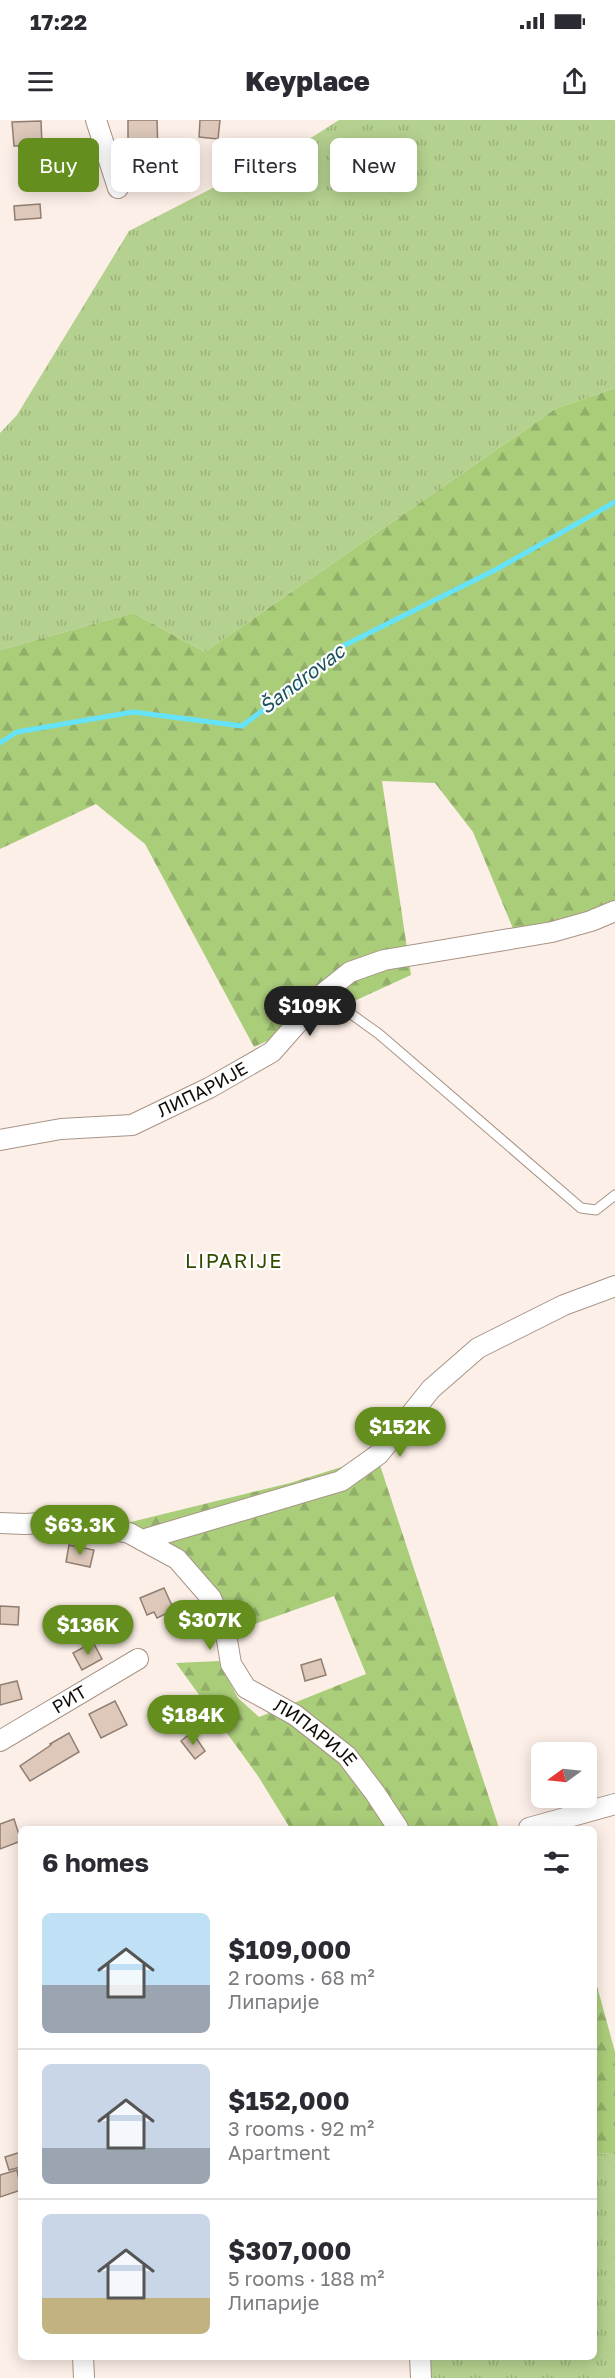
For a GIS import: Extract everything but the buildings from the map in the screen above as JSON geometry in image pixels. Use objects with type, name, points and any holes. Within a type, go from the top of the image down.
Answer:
[{"type":"street","points":[[96,120],[111,166]]},
{"type":"street","name":"ЛИПАРИЈЕ","points":[[0,1140],[61,1129],[132,1125],[209,1088],[272,1052],[325,992],[350,972],[384,960],[552,932],[591,921],[615,911]]},
{"type":"street","points":[[142,1540],[341,1481],[379,1454],[430,1389],[478,1348],[564,1305],[615,1286]]},
{"type":"street","name":"ЛИПАРИЈЕ","points":[[0,1523],[72,1521],[129,1533],[177,1559],[211,1598],[226,1634],[231,1664],[246,1688],[295,1715],[347,1756],[397,1826]]},
{"type":"street","name":"РИТ","points":[[0,1741],[138,1659]]},
{"type":"street","points":[[536,1826],[615,1804]]},
{"type":"street","points":[[83,2360],[84,2378]]},
{"type":"street","points":[[420,2360],[421,2378]]},
{"type":"lane","points":[[325,992],[340,1006],[379,1034],[581,1208],[596,1210],[615,1195]]},
{"type":"green space","points":[[339,120],[615,120],[615,388],[555,409],[205,652],[133,613],[0,650],[0,433],[17,415],[129,231],[212,188],[212,192],[318,192],[318,138],[310,138]]},
{"type":"green space","points":[[615,388],[615,919],[519,943],[473,832],[435,783],[382,781],[411,975],[254,1047],[145,844],[96,804],[0,849],[0,650],[133,613],[205,652],[555,409]]},
{"type":"green space","points":[[377,1456],[498,1826],[289,1826],[258,1776],[176,1663],[219,1661],[238,1698],[259,1717],[366,1674],[334,1596],[224,1635],[215,1616],[131,1522],[290,1483]]},
{"type":"green space","points":[[597,1986],[615,2052],[615,2154],[597,2153]]},
{"type":"green space","points":[[597,2153],[615,2154],[615,2378],[426,2378],[425,2360],[597,2360]]},
{"type":"waterway","name":"Šandrovac","points":[[0,743],[17,732],[133,712],[242,726],[291,689],[339,648],[497,569],[615,502]]},
{"type":"district","name":"LIPARIJE","points":[[234,1261]]}]
